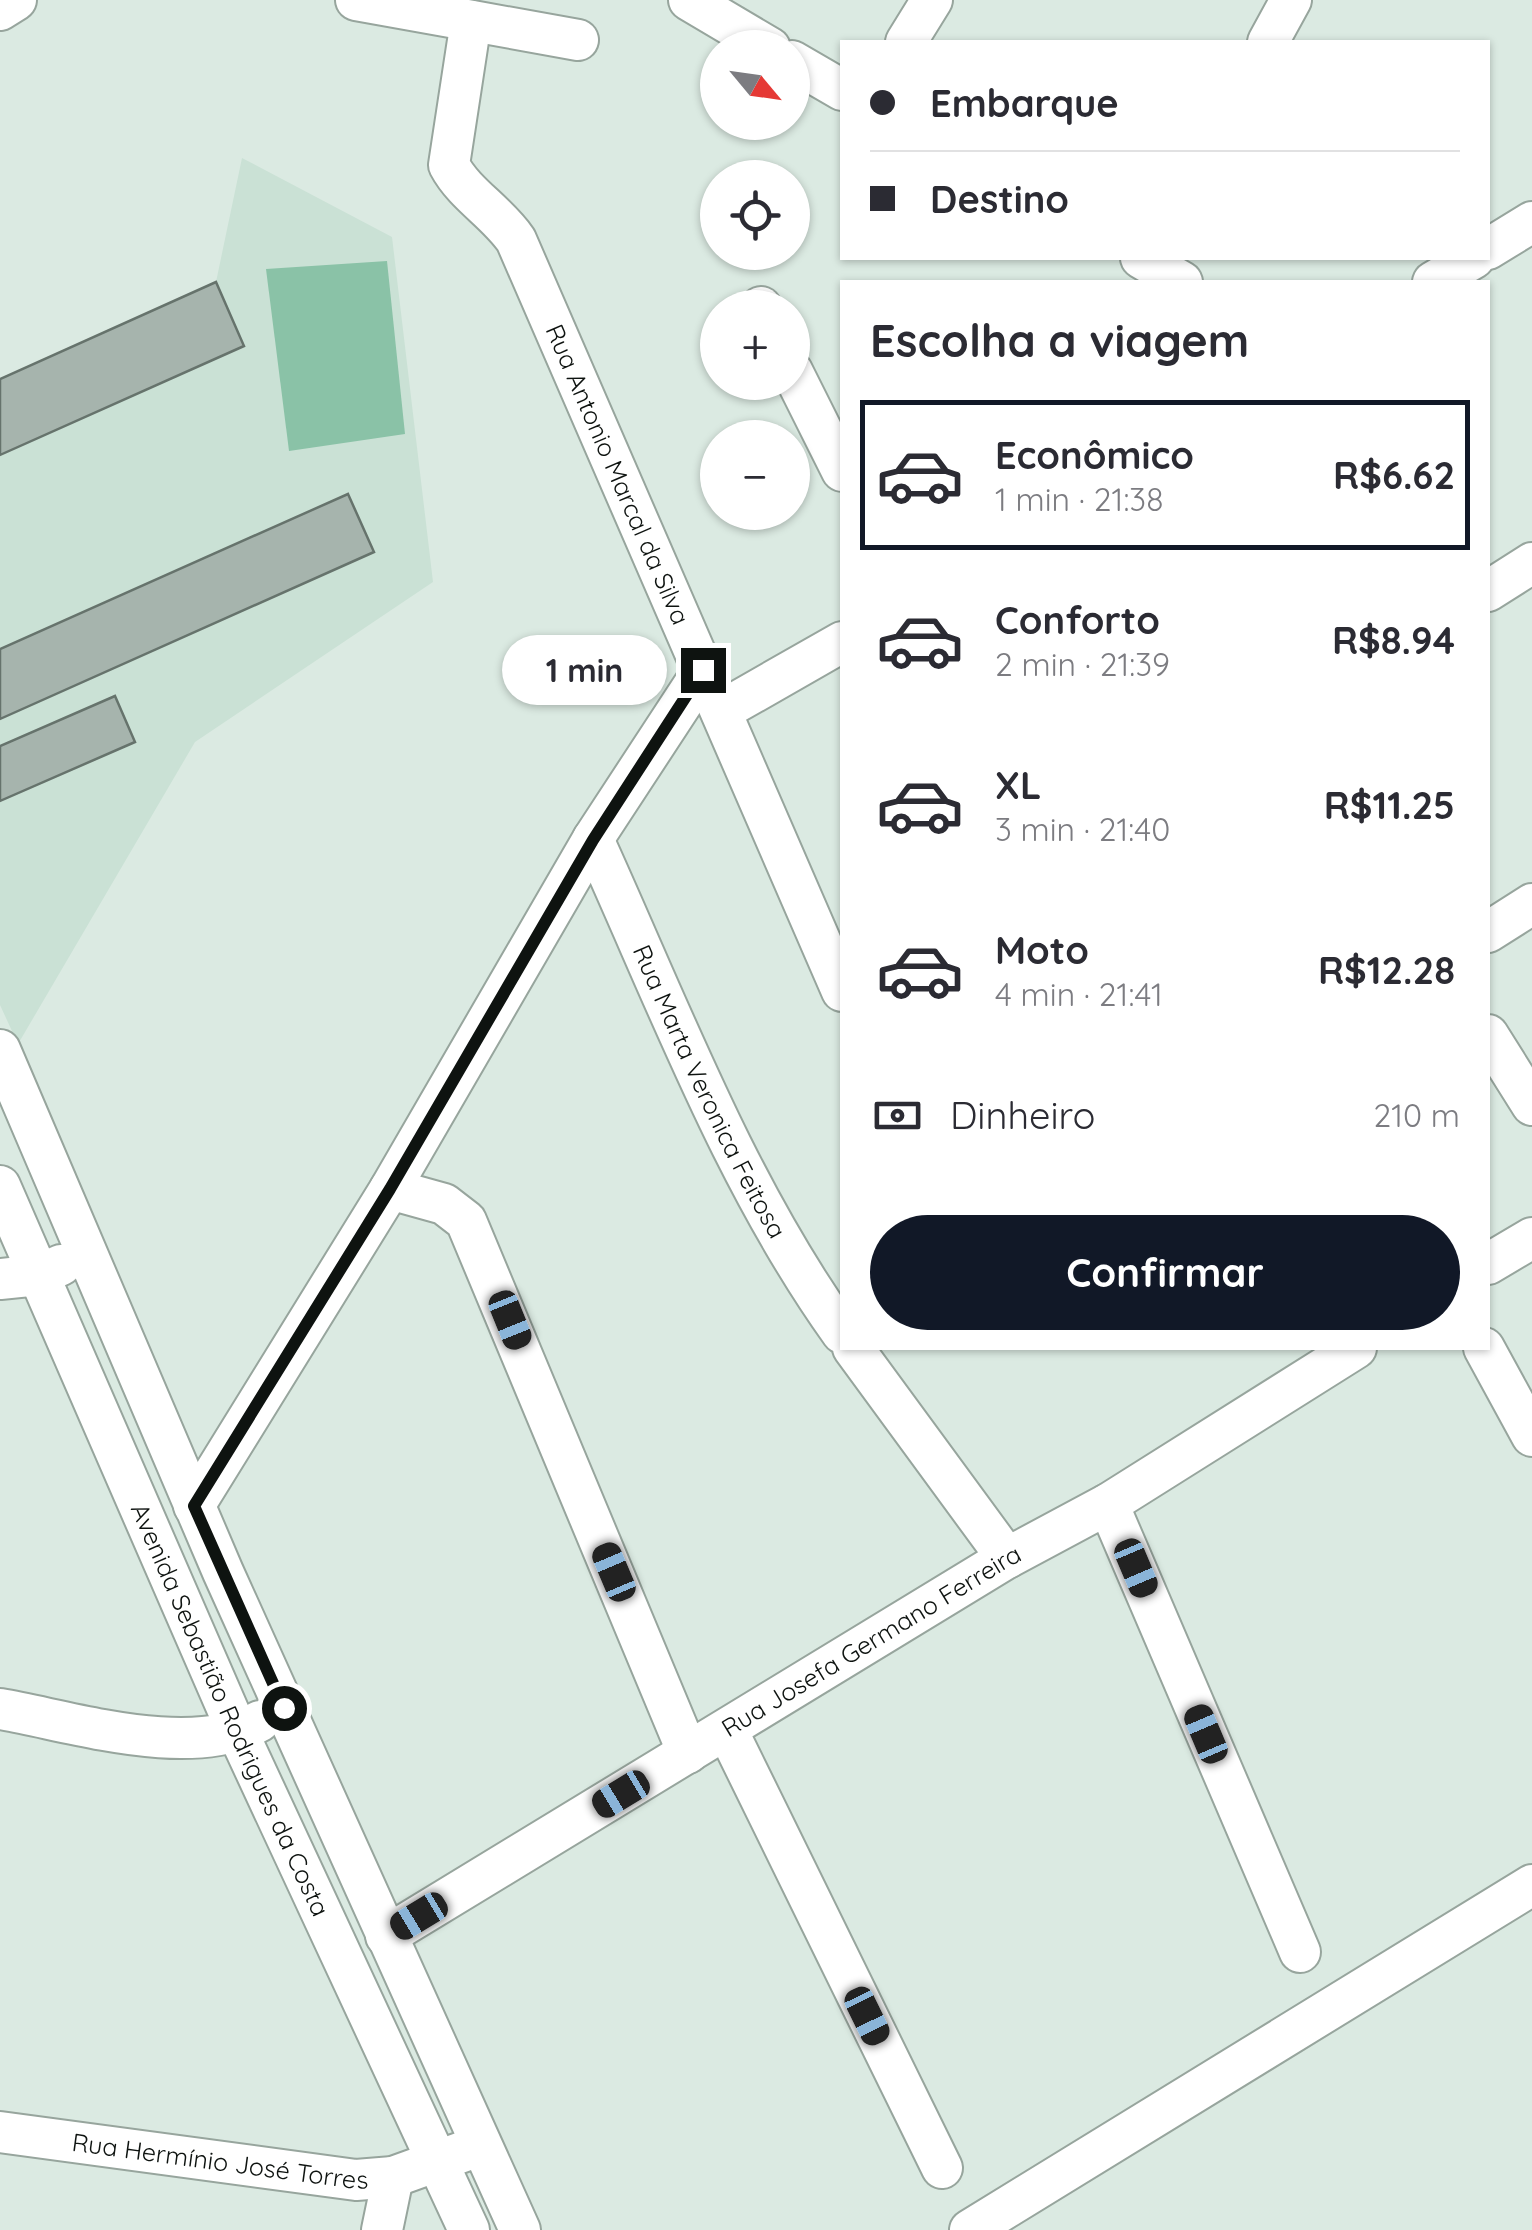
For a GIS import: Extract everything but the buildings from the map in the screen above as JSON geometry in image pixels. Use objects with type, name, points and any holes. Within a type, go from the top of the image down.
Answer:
[{"type":"street","points":[[0,10],[16,0]]},
{"type":"street","points":[[356,0],[447,12],[578,40]]},
{"type":"street","points":[[689,0],[740,30]]},
{"type":"street","points":[[907,40],[932,0]]},
{"type":"street","points":[[1269,40],[1291,0]]},
{"type":"street","name":"Rua Antonio Marcal da Silva","points":[[447,12],[449,164],[460,185],[500,217],[516,240],[840,985]]},
{"type":"street","points":[[810,71],[840,89]]},
{"type":"street","points":[[1490,248],[1532,222]]},
{"type":"street","points":[[1436,280],[1471,260]]},
{"type":"street","points":[[806,400],[840,467]]},
{"type":"street","points":[[1490,590],[1532,563]]},
{"type":"street","points":[[720,710],[840,643]]},
{"type":"street","points":[[194,1506],[390,1189],[593,840],[703,670]]},
{"type":"street","name":"Rua Marta Veronica Feitosa","points":[[593,840],[742,1163],[786,1246],[840,1331]]},
{"type":"street","points":[[1490,931],[1532,904]]},
{"type":"street","points":[[1490,1038],[1532,1105]]},
{"type":"street","points":[[0,1050],[194,1506],[520,2230]]},
{"type":"street","name":"Avenida Sebastião Rodrigues da Costa","points":[[0,1186],[20,1277],[238,1733],[468,2230]]},
{"type":"street","points":[[390,1189],[444,1204],[466,1221],[688,1753]]},
{"type":"street","points":[[1490,1263],[1532,1238]]},
{"type":"street","points":[[20,1277],[88,1254]]},
{"type":"street","points":[[854,1350],[1006,1558]]},
{"type":"street","name":"Rua Josefa Germano Ferreira","points":[[386,1936],[1006,1558],[1108,1504],[1350,1350]]},
{"type":"street","points":[[1485,1350],[1532,1436]]},
{"type":"street","points":[[1108,1504],[1300,1952]]},
{"type":"street","points":[[0,1708],[185,1739],[238,1733],[284,1708]]},
{"type":"street","points":[[727,1730],[942,2168]]},
{"type":"street","points":[[970,2230],[1532,1885]]},
{"type":"street","name":"Rua Hermínio José Torres","points":[[0,2132],[356,2180],[392,2177],[440,2163],[482,2142]]},
{"type":"street","points":[[382,2230],[392,2177]]},
{"type":"shaded area","points":[[242,158],[392,237],[433,582],[195,742],[18,1044],[0,1005],[0,379],[216,282]]},
{"type":"green space","points":[[387,261],[405,434],[289,451],[266,269]]},
{"type":"route","points":[[284,1708],[194,1506],[390,1189],[593,840],[703,670]]}]
